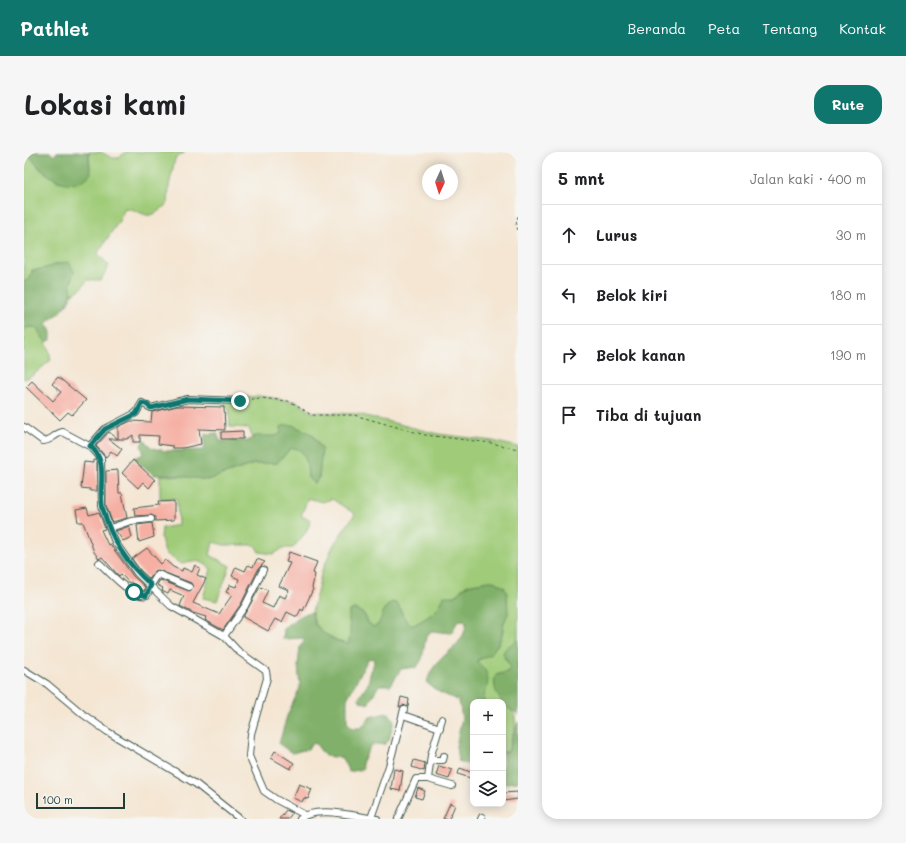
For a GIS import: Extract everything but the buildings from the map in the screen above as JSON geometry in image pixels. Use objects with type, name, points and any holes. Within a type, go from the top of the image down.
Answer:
[{"type":"street","points":[[90,446],[105,429],[136,414],[142,403],[151,408],[188,399],[240,401]]},
{"type":"street","points":[[24,427],[43,441],[50,440],[58,433],[63,432],[90,446],[101,458],[102,506],[115,542],[125,558],[137,573],[171,606],[224,636],[238,650],[263,668],[268,674],[250,734],[248,750],[260,785],[270,796],[302,817],[318,813],[338,813],[374,819],[403,712],[440,728]]},
{"type":"street","points":[[110,528],[131,521],[151,519]]},
{"type":"street","points":[[99,563],[126,588],[146,596],[151,585],[160,574],[189,587]]},
{"type":"street","points":[[224,636],[245,606],[263,570]]},
{"type":"street","points":[[24,670],[47,684],[84,715],[108,732],[196,784],[240,819]]},
{"type":"street","points":[[428,779],[431,760],[442,719]]},
{"type":"street","points":[[431,760],[444,760],[444,756]]},
{"type":"street","points":[[398,819],[413,781],[420,778],[428,779],[452,786]]},
{"type":"path","points":[[518,216],[516,225],[518,230]]},
{"type":"path","points":[[240,401],[261,398],[288,401],[311,415],[354,415],[425,435],[491,443],[518,449]]},
{"type":"green space","points":[[24,152],[27,152],[40,169],[59,182],[90,168],[89,152],[101,152],[112,158],[118,158],[126,152],[185,152],[175,159],[169,186],[168,203],[160,210],[150,215],[125,208],[119,221],[98,254],[109,265],[101,280],[88,280],[79,290],[72,294],[70,284],[73,279],[58,263],[43,270],[32,270],[30,278],[24,282]]},
{"type":"green space","points":[[27,152],[50,152],[54,156],[57,152],[89,152],[91,173],[83,180],[74,183],[65,183],[47,174],[39,167]]},
{"type":"green space","points":[[69,262],[74,272],[70,284],[72,292],[71,296],[64,308],[46,324],[51,331],[51,340],[46,342],[35,327],[24,328],[24,282],[30,278],[32,270]]},
{"type":"green space","points":[[32,326],[43,335],[51,360],[33,375],[24,379],[24,328]]},
{"type":"green space","points":[[260,396],[297,402],[312,412],[358,414],[438,434],[493,441],[518,447],[518,639],[504,658],[510,667],[507,672],[496,675],[505,699],[483,699],[486,684],[476,662],[488,654],[498,644],[506,619],[478,583],[465,586],[456,596],[444,597],[436,611],[414,625],[406,620],[398,604],[384,609],[380,622],[374,627],[369,624],[364,614],[354,609],[349,611],[350,631],[348,644],[342,643],[322,632],[315,623],[312,612],[322,571],[334,544],[355,514],[332,499],[322,502],[308,498],[301,516],[311,520],[306,532],[293,548],[283,548],[274,554],[259,552],[255,545],[224,545],[213,542],[210,555],[230,566],[217,601],[203,598],[211,569],[197,561],[189,561],[181,564],[165,553],[161,538],[162,528],[178,525],[177,499],[160,498],[160,475],[193,477],[207,480],[254,464],[277,463],[290,449],[295,447],[305,456],[308,478],[322,454],[281,433],[276,436],[252,437],[249,428],[230,427],[229,408],[225,406],[224,399]]},
{"type":"green space","points":[[292,425],[312,434],[322,449],[319,478],[314,484],[308,478],[305,457],[295,448],[290,449],[277,463],[254,464],[207,480],[167,474],[154,475],[134,458],[142,455],[143,450],[141,445],[144,440],[152,448],[166,451],[204,450],[205,434],[217,433],[220,441],[248,441],[255,436],[276,436],[281,433],[281,427]]},
{"type":"green space","points":[[494,581],[504,587],[507,592],[508,614],[503,624],[502,635],[491,654],[476,661],[485,670],[488,683],[483,699],[470,699],[470,765],[458,761],[456,746],[462,718],[459,701],[439,692],[427,683],[430,673],[435,665],[461,639],[465,631],[466,622],[463,620],[458,621],[451,633],[431,631],[426,637],[422,659],[417,667],[401,669],[391,685],[379,685],[368,704],[360,701],[359,698],[368,684],[374,663],[373,658],[368,659],[347,699],[347,722],[352,728],[361,728],[370,717],[389,713],[394,721],[389,740],[385,744],[371,745],[362,763],[363,769],[349,772],[342,758],[325,756],[315,743],[310,745],[308,749],[292,753],[279,744],[287,716],[300,687],[298,665],[300,647],[305,638],[283,639],[284,629],[293,621],[309,612],[312,612],[314,623],[321,631],[334,640],[348,644],[350,632],[349,611],[355,609],[364,614],[369,624],[374,627],[379,624],[384,609],[392,602],[398,604],[406,620],[414,625],[436,610],[442,602],[444,596],[456,596],[463,588],[473,584]]},
{"type":"green space","points":[[518,639],[518,716],[506,706],[506,699],[500,699],[499,697],[494,684],[496,675],[507,672],[510,667],[503,653],[506,648]]},
{"type":"green space","points":[[506,700],[515,717],[514,728],[507,752]]},
{"type":"green space","points":[[518,722],[518,782],[506,783],[506,752],[508,752]]},
{"type":"route","points":[[134,592],[146,596],[151,585],[137,573],[115,542],[102,506],[101,458],[90,446],[105,429],[136,414],[142,403],[151,408],[188,399],[240,401]]}]
